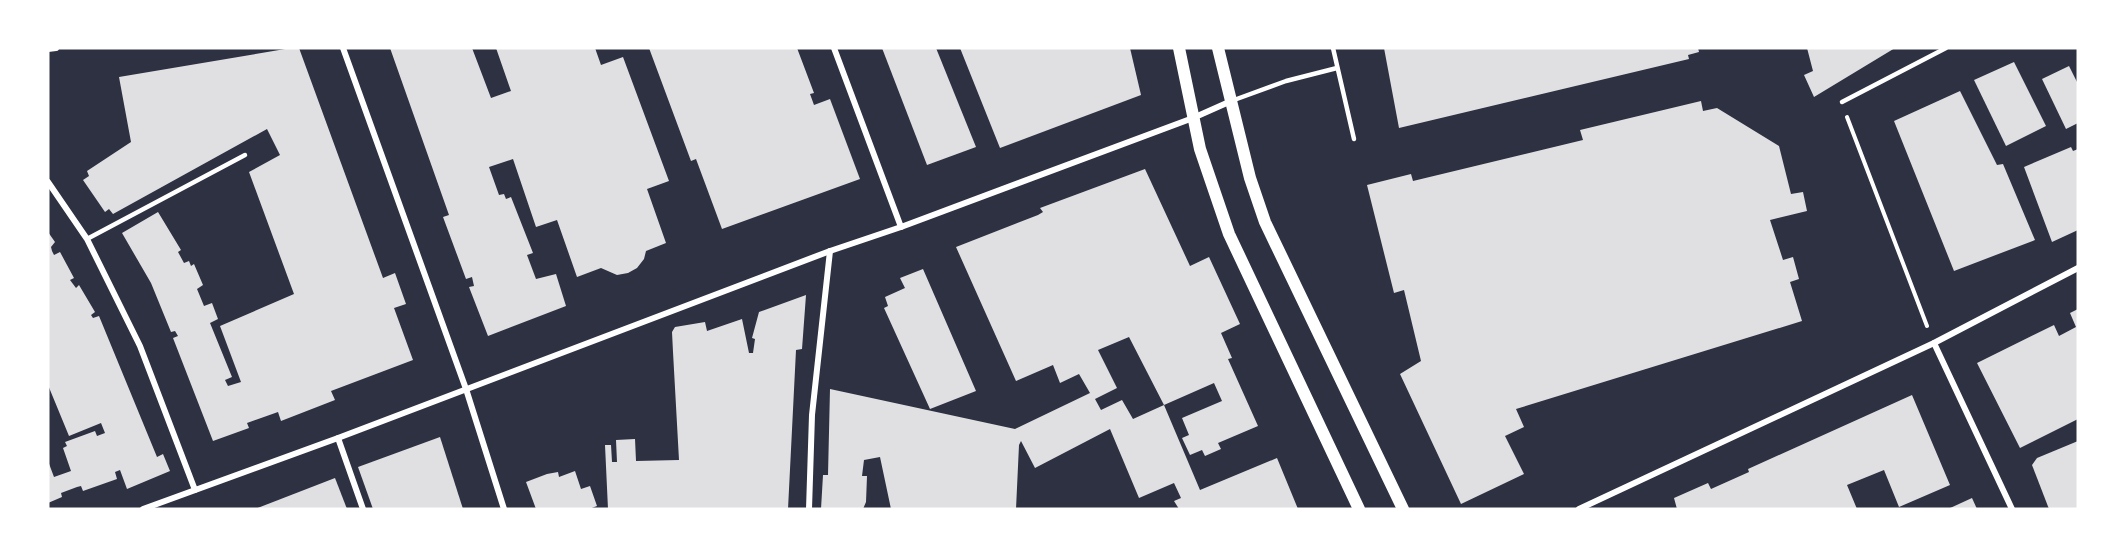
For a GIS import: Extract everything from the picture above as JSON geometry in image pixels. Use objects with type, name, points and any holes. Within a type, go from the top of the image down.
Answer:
[{"type":"main road","points":[[1179,48],[1193,118],[1210,182],[1229,234],[1359,509]]},
{"type":"main road","points":[[1218,48],[1229,102],[1250,178],[1266,222],[1403,509]]},
{"type":"street","points":[[48,50],[56,48]]},
{"type":"street","points":[[343,48],[466,389],[504,509]]},
{"type":"street","points":[[834,48],[902,227]]},
{"type":"street","points":[[143,509],[338,438],[830,251],[902,227],[1193,118],[1229,102]]},
{"type":"street","points":[[48,182],[87,239],[140,346],[195,490]]},
{"type":"street","points":[[809,509],[812,415],[830,251]]},
{"type":"street","points":[[1579,509],[1934,343],[2078,268]]},
{"type":"street","points":[[1934,343],[2012,509]]},
{"type":"street","points":[[338,438],[363,509]]},
{"type":"lane","points":[[1333,48],[1354,139]]},
{"type":"lane","points":[[1842,102],[1946,48]]},
{"type":"lane","points":[[1229,102],[1286,81],[1337,68]]},
{"type":"lane","points":[[87,239],[245,154]]},
{"type":"path","points":[[1842,102],[1934,343]]},
{"type":"building","points":[[299,48],[383,278],[395,273],[406,304],[394,308],[413,360],[331,391],[335,400],[281,421],[278,412],[247,423],[249,428],[213,441],[173,338],[178,336],[175,331],[171,332],[151,283],[122,233],[158,212],[181,250],[178,252],[184,263],[189,261],[191,266],[194,264],[203,285],[197,289],[204,306],[212,303],[218,319],[210,323],[232,377],[225,380],[228,386],[241,382],[220,326],[294,294],[249,172],[280,155],[267,129],[113,214],[109,209],[105,212],[83,180],[89,176],[87,171],[131,142],[119,77]]},
{"type":"building","points":[[390,48],[472,48],[491,98],[511,91],[496,48],[595,48],[601,65],[623,57],[669,181],[647,189],[666,243],[646,251],[644,259],[637,268],[628,273],[617,275],[601,268],[577,277],[557,220],[536,227],[513,159],[489,167],[499,195],[504,194],[506,199],[511,197],[533,253],[527,255],[536,279],[556,274],[566,306],[488,336],[469,287],[474,286],[472,277],[466,279],[443,217],[449,215]]},
{"type":"building","points":[[649,48],[797,48],[814,93],[810,94],[814,105],[830,99],[860,179],[722,229],[696,159],[691,161]]},
{"type":"building","points":[[882,48],[936,48],[976,147],[927,165]]},
{"type":"building","points":[[960,48],[1130,48],[1141,95],[1000,148]]},
{"type":"building","points":[[1384,48],[1698,48],[1699,52],[1688,55],[1689,59],[1399,128]]},
{"type":"building","points":[[1807,48],[1895,48],[1814,97],[1804,75],[1813,71]]},
{"type":"building","points":[[2014,62],[2046,126],[2006,146],[1974,80]]},
{"type":"building","points":[[2069,66],[2078,84],[2078,123],[2066,129],[2042,79]]},
{"type":"building","points":[[1960,91],[1997,165],[2003,164],[2035,240],[1954,271],[1894,121]]},
{"type":"building","points":[[1701,101],[1703,111],[1717,108],[1779,146],[1791,194],[1803,192],[1807,211],[1770,220],[1783,260],[1793,257],[1799,279],[1790,282],[1802,321],[1516,409],[1524,427],[1505,436],[1524,474],[1461,504],[1400,374],[1421,361],[1404,290],[1394,293],[1367,185],[1411,174],[1413,181],[1583,140],[1580,130]]},
{"type":"building","points":[[2071,147],[2073,151],[2078,149],[2078,230],[2052,242],[2024,167]]},
{"type":"building","points":[[1145,169],[1190,266],[1209,257],[1240,324],[1221,333],[1232,358],[1228,359],[1258,426],[1218,443],[1221,449],[1205,456],[1202,450],[1190,455],[1182,438],[1189,435],[1182,418],[1222,401],[1214,383],[1164,405],[1200,490],[1277,458],[1298,509],[1179,509],[1174,501],[1181,498],[1174,483],[1139,498],[1110,429],[1035,468],[1021,441],[1016,509],[891,509],[880,457],[864,460],[862,476],[867,476],[866,502],[863,509],[821,509],[823,475],[828,475],[830,389],[1015,429],[1090,393],[1079,374],[1060,383],[1053,365],[1016,381],[956,247],[1038,215],[1043,212],[1040,208]],"holes":[[[1129,337],[1164,405],[1133,419],[1122,400],[1101,410],[1095,399],[1117,388],[1098,350]]]},
{"type":"building","points":[[48,232],[55,242],[51,247],[54,255],[60,252],[74,278],[70,280],[76,288],[79,285],[95,312],[91,315],[93,318],[99,316],[157,457],[163,454],[170,471],[127,489],[120,470],[115,472],[117,479],[83,491],[81,486],[77,487],[61,493],[62,497],[48,503],[48,461],[54,477],[71,471],[63,448],[67,446],[65,442],[95,431],[97,436],[105,433],[101,423],[69,436],[48,385]]},
{"type":"building","points":[[923,269],[976,391],[930,409],[884,308],[888,306],[885,297],[905,288],[900,278]]},
{"type":"building","points":[[806,295],[802,349],[796,350],[788,509],[608,509],[605,445],[611,445],[612,462],[617,462],[616,440],[635,439],[636,461],[679,460],[672,332],[675,327],[705,322],[707,331],[742,319],[749,353],[753,353],[755,339],[752,338],[759,312]]},
{"type":"building","points":[[2078,309],[2078,419],[2020,448],[1977,363],[2054,325],[2059,336],[2076,327],[2070,313]]},
{"type":"building","points":[[1912,395],[1950,485],[1899,507],[1884,470],[1847,485],[1857,509],[1677,509],[1674,498],[1708,483],[1711,489],[1749,472],[1748,469]]},
{"type":"building","points":[[440,437],[463,509],[373,509],[358,467]]},
{"type":"building","points":[[2078,441],[2078,509],[2049,509],[2032,465],[2037,458]]},
{"type":"building","points":[[575,471],[581,489],[590,486],[597,506],[589,509],[536,509],[526,482],[547,474],[558,472],[559,477]]},
{"type":"building","points":[[335,478],[347,509],[255,509]]},
{"type":"building","points":[[1972,498],[1977,509],[1948,509]]}]
